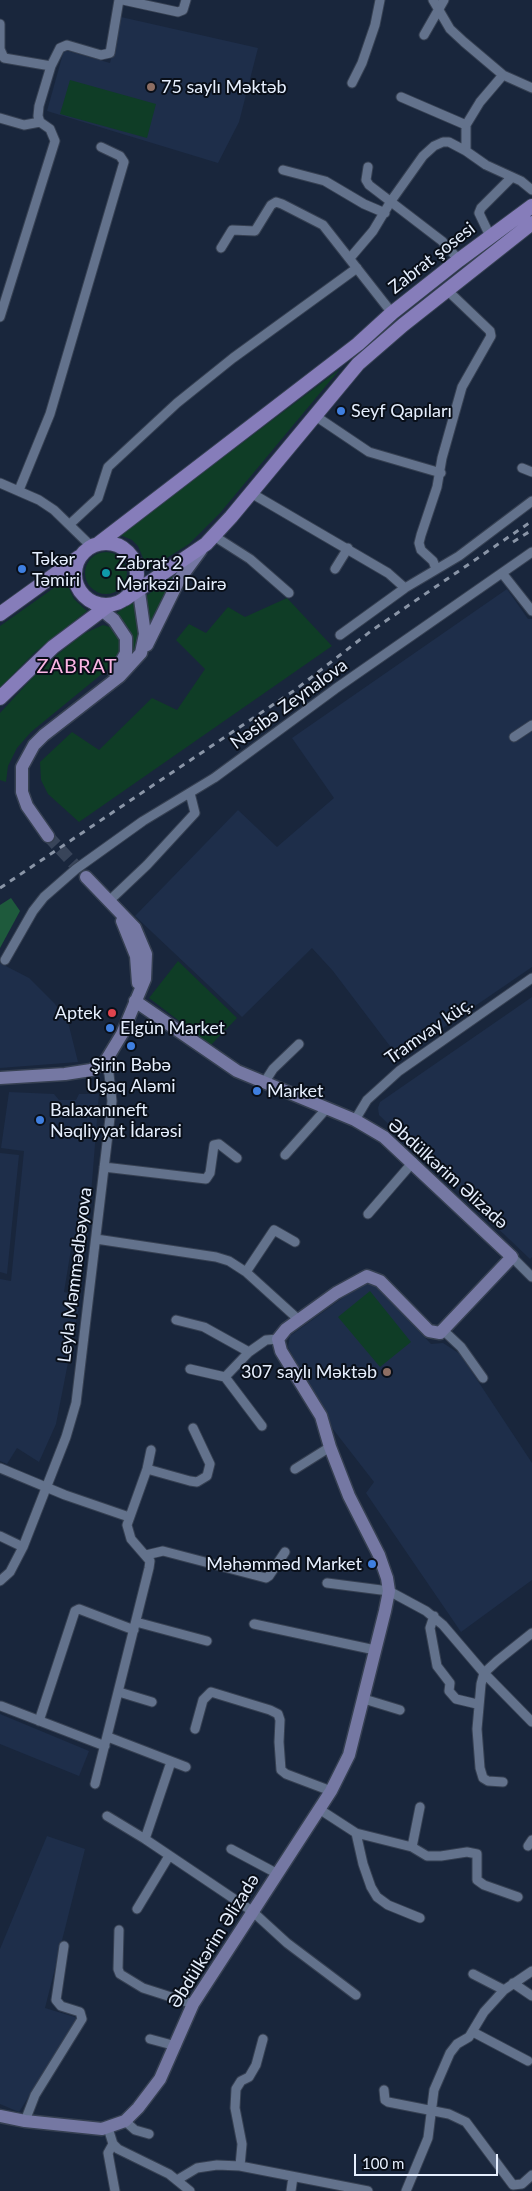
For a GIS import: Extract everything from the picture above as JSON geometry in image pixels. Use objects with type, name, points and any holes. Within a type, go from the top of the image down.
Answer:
[{"type":"main road","name":"Zabrat şosesi","points":[[95,544],[358,344],[392,313],[490,236],[532,206]]},
{"type":"main road","name":"Zabrat şosesi","points":[[138,584],[210,540],[358,364],[403,325],[532,223]]},
{"type":"main road","points":[[0,614],[79,558],[95,544],[116,544],[124,548],[135,561],[138,584],[131,593],[125,599],[101,606],[53,647],[0,698]]},
{"type":"main road","points":[[79,558],[75,566],[76,582],[79,590],[101,606]]},
{"type":"street","points":[[40,122],[39,106],[51,66],[60,48],[66,45],[101,55],[110,53],[119,0]]},
{"type":"street","points":[[123,0],[178,12],[184,10],[186,0]]},
{"type":"street","points":[[352,83],[369,44],[380,0]]},
{"type":"street","points":[[433,0],[450,28],[504,74],[532,88]]},
{"type":"street","points":[[424,35],[444,0]]},
{"type":"street","points":[[0,24],[0,49],[4,58],[51,66]]},
{"type":"street","points":[[466,150],[466,125],[477,107],[504,74]]},
{"type":"street","points":[[401,97],[466,125]]},
{"type":"street","points":[[0,118],[24,125],[40,122],[50,129],[55,141],[0,316]]},
{"type":"street","points":[[350,258],[385,213],[390,201],[423,156],[434,146],[449,142],[466,150],[486,165],[512,176],[532,190]]},
{"type":"street","points":[[19,490],[52,406],[124,162],[120,156],[101,147]]},
{"type":"street","points":[[368,167],[366,180],[369,185],[442,241],[459,260]]},
{"type":"street","points":[[283,170],[325,181],[364,204],[385,213]]},
{"type":"street","points":[[490,236],[479,213],[481,208],[512,176]]},
{"type":"street","points":[[221,248],[232,230],[255,231],[271,205],[276,202],[323,225],[392,313]]},
{"type":"street","points":[[70,524],[98,498],[108,467],[177,403],[233,358],[357,268]]},
{"type":"street","points":[[436,569],[433,561],[421,550],[419,543],[441,473],[442,458],[462,387],[491,336],[490,331],[447,290]]},
{"type":"street","points":[[314,415],[369,452],[441,473]]},
{"type":"street","points":[[522,468],[532,472]]},
{"type":"street","points":[[0,483],[38,500],[95,544]]},
{"type":"street","points":[[251,493],[348,548],[388,573],[405,588]]},
{"type":"street","points":[[340,635],[405,588],[459,556],[532,500]]},
{"type":"street","points":[[48,836],[27,806],[22,792],[22,768],[34,745],[98,691],[120,676],[141,653],[179,580],[210,540],[250,559],[289,593]]},
{"type":"street","points":[[335,569],[348,548]]},
{"type":"street","name":"Nəsibə Zeynalova","points":[[5,960],[33,911],[64,879],[143,821],[190,793],[532,552]]},
{"type":"street","points":[[502,573],[532,611]]},
{"type":"street","points":[[138,584],[145,634],[141,653]]},
{"type":"street","points":[[98,691],[123,660],[127,644],[120,628],[101,606]]},
{"type":"street","points":[[514,737],[532,724]]},
{"type":"street","points":[[109,901],[147,865],[195,813],[196,807],[190,793]]},
{"type":"street","points":[[0,1078],[79,1073],[91,1070],[105,1062],[122,1034],[146,971],[144,945],[135,928],[86,877]]},
{"type":"street","name":"Tramvay küç.","points":[[355,1120],[367,1100],[399,1071],[532,978]]},
{"type":"street","name":"Əbdülkərim Əlizadə","points":[[137,996],[228,1065],[264,1083],[355,1120],[384,1137],[512,1256]]},
{"type":"street","points":[[264,1083],[273,1069],[299,1044]]},
{"type":"street","name":"Leyla Məmmədbəyova","points":[[0,1581],[10,1572],[24,1547],[66,1438],[76,1403],[112,1101],[109,1074],[105,1062]]},
{"type":"street","points":[[285,1155],[327,1108]]},
{"type":"street","points":[[104,1166],[206,1179],[210,1173],[214,1145],[219,1144],[237,1158]]},
{"type":"street","points":[[368,1214],[413,1162]]},
{"type":"street","points":[[246,1272],[274,1230],[295,1242]]},
{"type":"street","points":[[96,1239],[229,1260],[246,1272],[299,1320]]},
{"type":"street","points":[[224,1377],[249,1352],[266,1340],[278,1339],[286,1329],[336,1293],[367,1276],[380,1281],[429,1331],[436,1334],[444,1330],[512,1256],[532,1277]]},
{"type":"street","points":[[176,1320],[204,1327],[249,1352]]},
{"type":"street","points":[[444,1330],[461,1347],[483,1378]]},
{"type":"street","name":"Əbdülkərim Əlizadə","points":[[108,2128],[124,2121],[156,2086],[176,2046],[193,2004],[276,1873],[332,1791],[348,1755],[364,1699],[389,1590],[384,1568],[348,1496],[321,1416],[281,1350],[278,1339]]},
{"type":"street","points":[[190,1369],[224,1377],[262,1426]]},
{"type":"street","points":[[147,1469],[197,1482],[207,1476],[210,1464],[193,1428]]},
{"type":"street","points":[[295,1469],[330,1447]]},
{"type":"street","points":[[95,1784],[150,1568],[150,1561],[146,1554],[128,1532],[129,1517],[147,1469],[151,1450]]},
{"type":"street","points":[[0,1468],[47,1488],[129,1517]]},
{"type":"street","points":[[0,1536],[24,1547]]},
{"type":"street","points":[[146,1554],[163,1551],[266,1578],[270,1576],[285,1552]]},
{"type":"street","points":[[327,1583],[389,1590],[434,1616],[484,1673],[532,1722]]},
{"type":"street","points":[[39,1721],[75,1610],[80,1609],[135,1626],[207,1641]]},
{"type":"street","points":[[434,1616],[430,1628],[437,1666],[450,1683],[449,1691],[456,1699],[477,1704]]},
{"type":"street","points":[[254,1624],[375,1650]]},
{"type":"street","points":[[502,1782],[488,1781],[483,1778],[480,1768],[477,1704],[484,1673],[532,1633]]},
{"type":"street","points":[[119,1692],[152,1702]]},
{"type":"street","points":[[195,1728],[203,1700],[211,1692],[270,1710],[278,1714],[280,1720],[281,1770],[286,1774],[332,1791]]},
{"type":"street","points":[[364,1699],[400,1710]]},
{"type":"street","points":[[1,1706],[39,1721],[186,1767]]},
{"type":"street","points":[[145,1838],[171,1762]]},
{"type":"street","points":[[412,1847],[420,1807]]},
{"type":"street","points":[[319,1809],[356,1833],[412,1847],[427,1856],[467,1852],[477,1854],[477,1880],[484,1885],[518,1897]]},
{"type":"street","points":[[107,1816],[145,1838],[252,1911],[287,1943],[356,1995]]},
{"type":"street","points":[[356,1833],[366,1871],[377,1897],[388,1905],[420,1918]]},
{"type":"street","points":[[231,1849],[276,1873]]},
{"type":"street","points":[[137,1909],[169,1856]]},
{"type":"street","points":[[119,1930],[118,1969],[120,1974],[143,1988],[193,2004]]},
{"type":"street","points":[[25,2122],[35,2095],[83,2015],[80,2012],[61,2006],[56,2000],[64,1946]]},
{"type":"street","points":[[406,2191],[428,2138],[434,2090],[450,2053],[473,2032],[484,2012],[504,1990],[532,1971]]},
{"type":"street","points":[[473,1974],[504,1990]]},
{"type":"street","points":[[513,1983],[532,1996]]},
{"type":"street","points":[[473,2032],[528,2061]]},
{"type":"street","points":[[150,2039],[176,2046]]},
{"type":"street","points":[[240,2166],[242,2144],[235,2108],[236,2089],[241,2081],[249,2077],[256,2065],[263,2039]]},
{"type":"street","points":[[384,2090],[388,2102],[449,2114],[466,2122],[510,2182],[520,2188],[532,2175]]},
{"type":"street","points":[[0,2116],[25,2122],[108,2128],[113,2144],[126,2154],[177,2180],[190,2191]]},
{"type":"street","points":[[124,2121],[136,2130],[149,2134]]},
{"type":"street","points":[[113,2144],[108,2152],[115,2191]]},
{"type":"street","points":[[177,2180],[205,2166],[240,2166],[368,2191]]},
{"type":"street","points":[[291,2191],[293,2177]]},
{"type":"shaded area","name":"75 saylı Məktəb","points":[[121,17],[258,48],[239,122],[218,163],[47,111],[64,50],[110,63]]},
{"type":"shaded area","points":[[507,589],[528,619],[532,619],[532,967],[399,1058],[333,971],[312,948],[242,1017],[135,916],[238,810],[277,847],[334,798],[292,738]]},
{"type":"shaded area","points":[[0,963],[29,978],[55,1004],[68,1022],[78,1062],[0,1068]]},
{"type":"shaded area","points":[[532,997],[532,1257],[530,1259],[379,1115],[378,1108],[380,1102]]},
{"type":"shaded area","points":[[9,1092],[54,1094],[59,1100],[76,1100],[79,1094],[99,1094],[87,1245],[72,1243],[64,1292],[81,1296],[56,1424],[39,1462],[17,1448],[7,1464],[0,1461],[0,1279],[11,1281],[24,1151],[1,1148]]},
{"type":"shaded area","points":[[0,1153],[19,1155],[7,1274],[0,1272]]},
{"type":"shaded area","points":[[362,1284],[370,1284],[377,1287],[431,1344],[443,1343],[460,1354],[532,1463],[532,1580],[461,1632],[366,1493],[374,1482],[329,1424],[288,1347],[290,1336]]},
{"type":"shaded area","points":[[0,1714],[89,1751],[79,1776],[0,1744]]},
{"type":"shaded area","points":[[47,1836],[85,1849],[45,2008],[78,2018],[19,2112],[0,2104],[0,1949]]},
{"type":"green space","points":[[70,80],[156,104],[147,138],[60,114]]},
{"type":"green space","points":[[340,369],[220,513],[189,544],[148,570],[138,546],[132,540],[120,535]]},
{"type":"green space","name":"Zabrat 2 Mərkəzi Dairə","points":[[102,552],[110,552],[121,558],[127,573],[121,588],[110,594],[102,594],[91,588],[85,577],[85,569],[91,558]]},
{"type":"green space","points":[[175,574],[176,576],[152,623],[149,622],[145,597]]},
{"type":"green space","points":[[65,580],[74,599],[87,611],[34,653],[0,688],[0,626]]},
{"type":"green space","points":[[287,598],[332,646],[79,822],[48,794],[41,780],[40,762],[72,732],[99,750],[152,698],[177,710],[205,669],[176,640],[189,624],[206,633],[228,607],[245,617]]},
{"type":"green space","points":[[133,602],[141,633],[136,652],[132,654],[133,638],[129,629],[115,614]]},
{"type":"green space","points":[[103,625],[110,627],[121,642],[120,652],[114,664],[31,732],[17,748],[8,766],[6,782],[0,780],[0,713],[36,674],[58,654],[83,634]]},
{"type":"green space","points":[[11,898],[20,911],[0,948],[0,905]]},
{"type":"green space","points":[[178,961],[237,1018],[211,1045],[149,998]]},
{"type":"green space","points":[[370,1291],[411,1342],[380,1367],[338,1317]]},
{"type":"tunnel","points":[[48,836],[85,876]]},
{"type":"railway","points":[[0,888],[295,690],[371,631],[532,521]]},
{"type":"railway","points":[[513,542],[532,530]]},
{"type":"place","name":"75 saylı Məktəb","points":[[151,87]]},
{"type":"place","name":"Seyf Qapıları","points":[[341,411]]},
{"type":"place","name":"Təkər Təmiri","points":[[22,569]]},
{"type":"place","name":"Zabrat 2 Mərkəzi Dairə","points":[[106,573]]},
{"type":"place","name":"Aptek","points":[[112,1013]]},
{"type":"place","name":"Elgün Market","points":[[110,1028]]},
{"type":"place","name":"Şirin Bəbə Uşaq Aləmi","points":[[131,1046]]},
{"type":"place","name":"Market","points":[[257,1091]]},
{"type":"place","name":"Balaxanıneft Nəqliyyat İdarəsi","points":[[40,1120]]},
{"type":"place","name":"307 saylı Məktəb","points":[[387,1372]]},
{"type":"place","name":"Məhəmməd Market","points":[[372,1564]]},
{"type":"district","name":"ZABRAT","points":[[77,667]]}]
